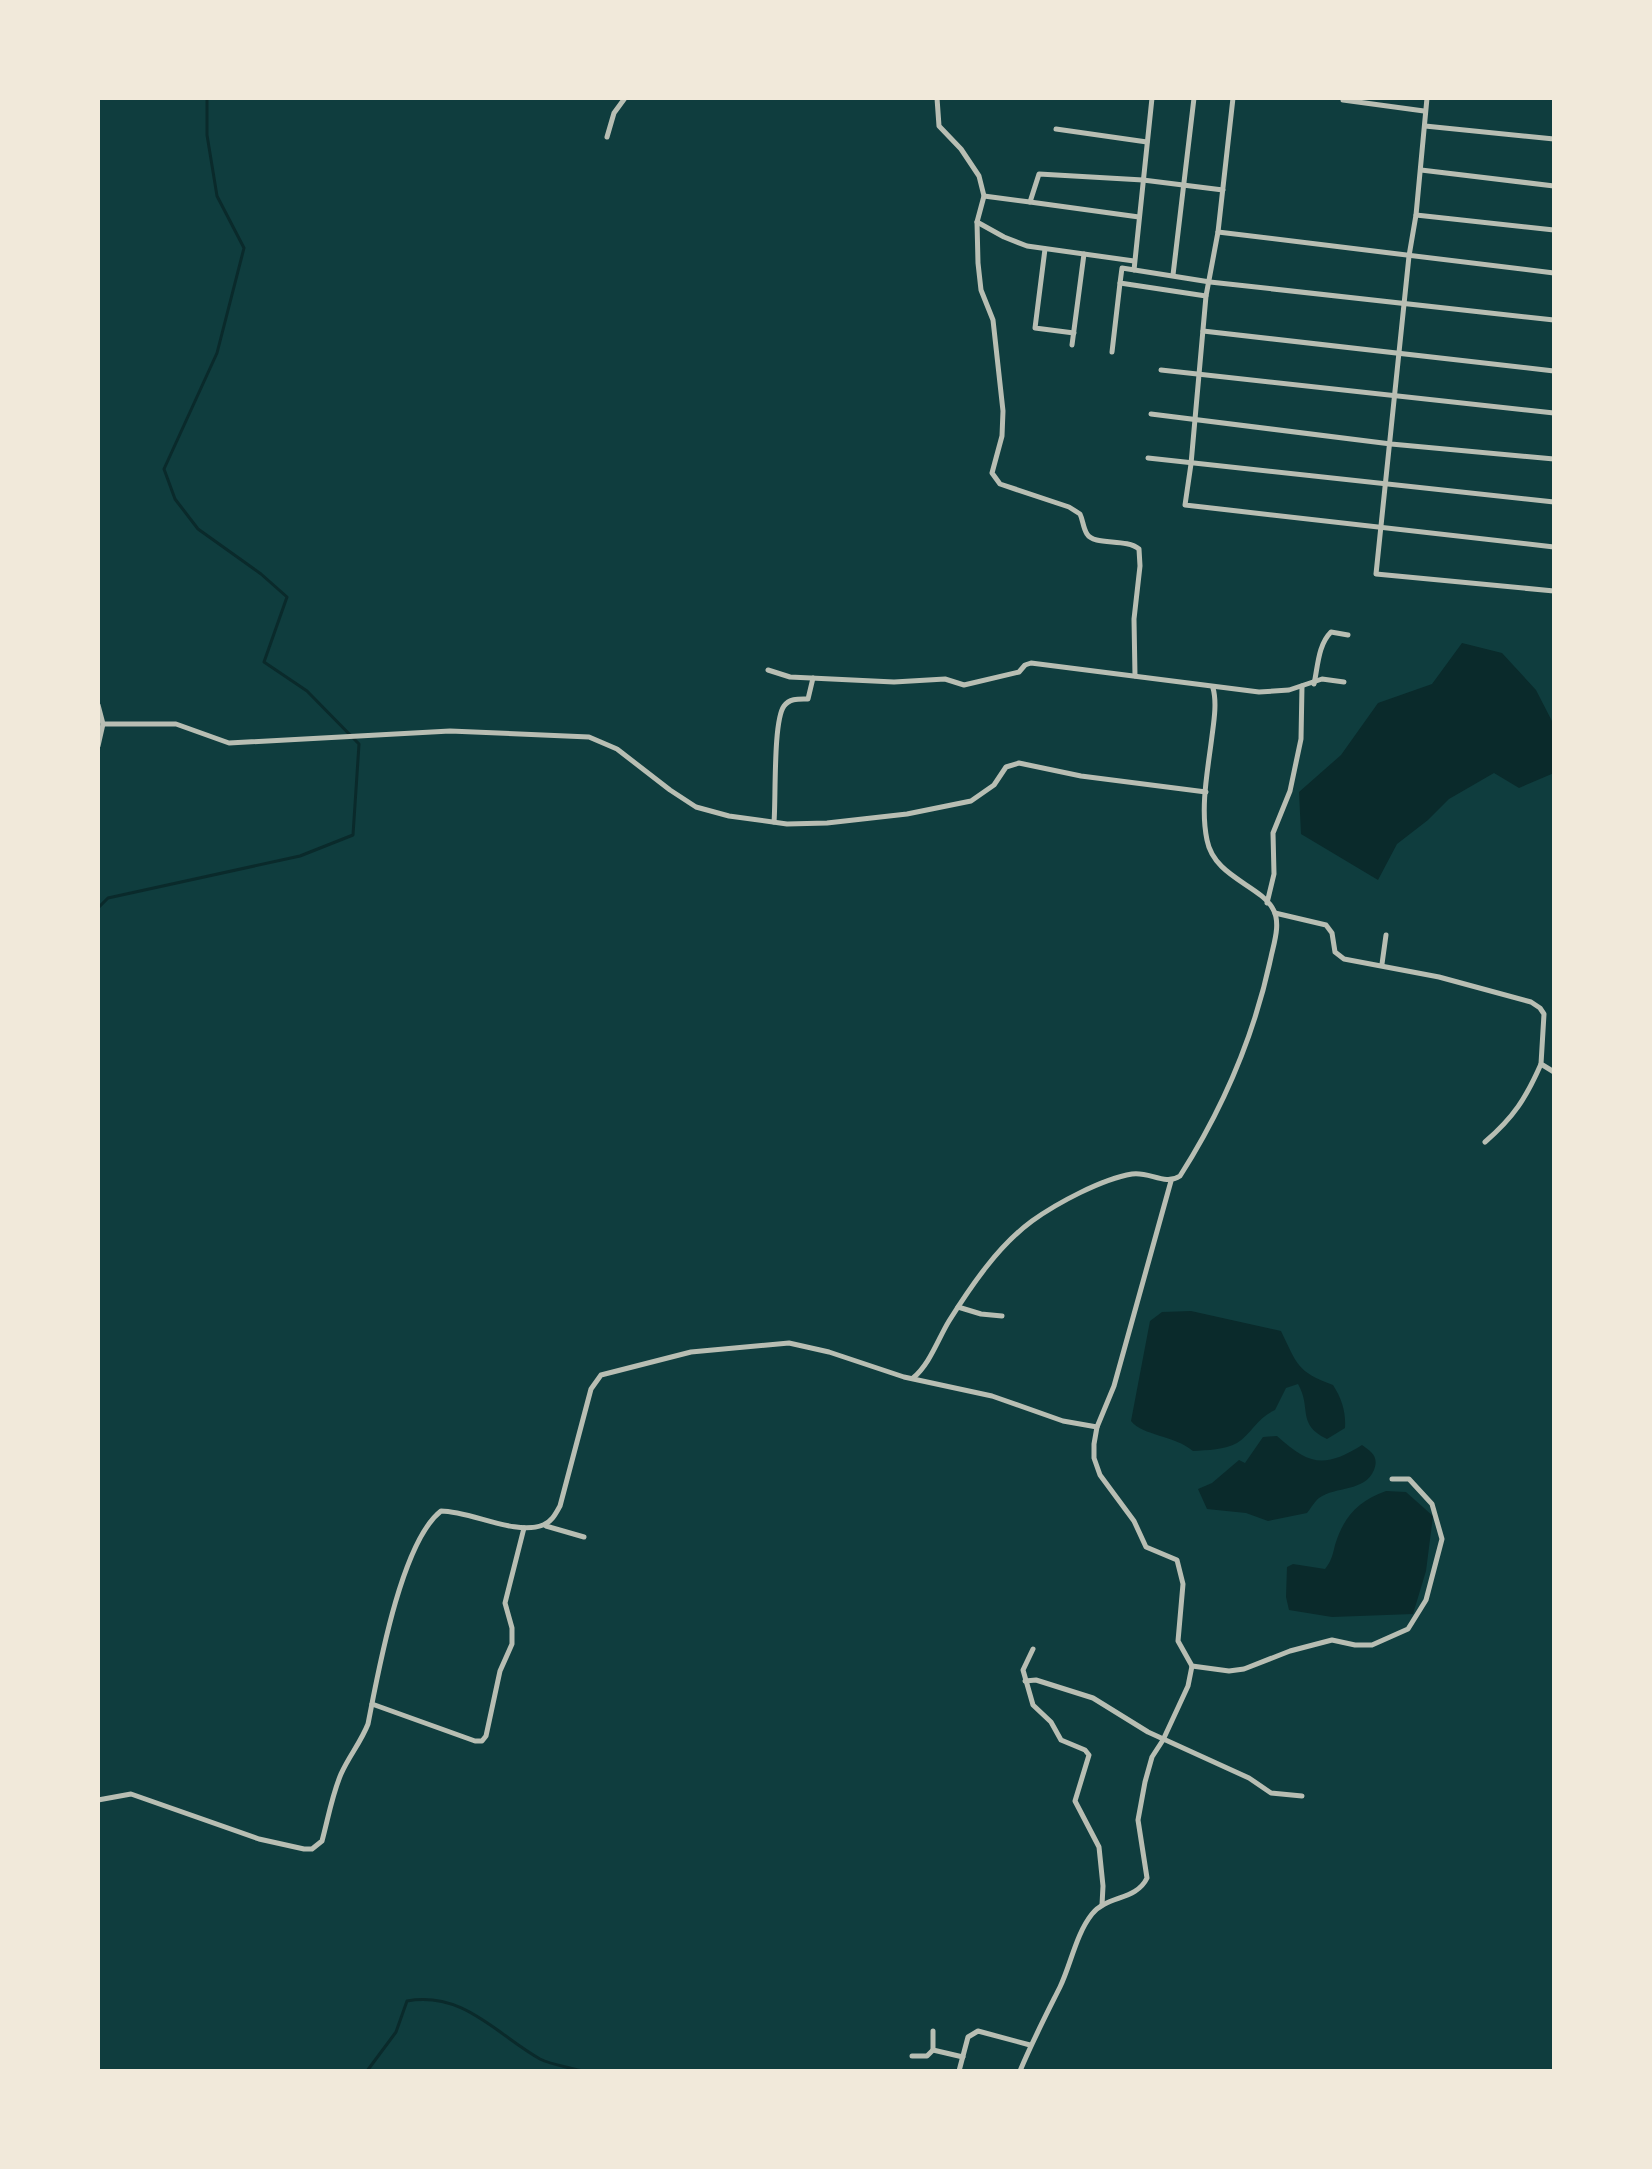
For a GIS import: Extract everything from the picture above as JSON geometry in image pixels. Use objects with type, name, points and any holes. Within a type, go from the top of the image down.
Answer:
[{"type":"street","points":[[607,137],[614,113],[625,98]]},
{"type":"street","points":[[937,98],[939,126],[961,149],[979,176],[984,196],[977,222],[981,290],[993,320],[1003,411],[1002,436],[992,473],[1000,484],[1069,507],[1080,514],[1086,533],[1091,538],[1129,543],[1139,549],[1135,676]]},
{"type":"street","points":[[1134,270],[1152,98]]},
{"type":"street","points":[[1173,275],[1194,98]]},
{"type":"street","points":[[1233,98],[1218,232],[1206,296],[1185,505],[1554,547]]},
{"type":"street","points":[[1427,98],[1376,574],[1554,591]]},
{"type":"street","points":[[1343,100],[1424,111]]},
{"type":"street","points":[[1425,126],[1554,139]]},
{"type":"street","points":[[1056,129],[1147,142]]},
{"type":"street","points":[[1421,170],[1554,186]]},
{"type":"street","points":[[1030,202],[1039,174],[1143,180],[1223,190]]},
{"type":"street","points":[[984,196],[1139,217]]},
{"type":"street","points":[[1416,215],[1554,230]]},
{"type":"street","points":[[977,222],[1027,246],[1134,261]]},
{"type":"street","points":[[1218,232],[1554,273]]},
{"type":"street","points":[[1045,249],[1035,328],[1074,333]]},
{"type":"street","points":[[1072,345],[1084,254]]},
{"type":"street","points":[[1112,352],[1122,268],[1210,282],[1554,320]]},
{"type":"street","points":[[1120,283],[1206,296]]},
{"type":"street","points":[[1203,331],[1554,371]]},
{"type":"street","points":[[1161,370],[1554,413]]},
{"type":"street","points":[[1151,414],[1391,444],[1554,459]]},
{"type":"street","points":[[1148,458],[1554,502]]},
{"type":"street","points":[[1314,684],[1322,644],[1327,636],[1331,632],[1348,635]]},
{"type":"street","points":[[768,670],[790,677],[894,682],[945,679],[964,685],[1019,672],[1027,663],[1259,692],[1289,690],[1322,679],[1344,682]]},
{"type":"street","points":[[774,822],[778,734],[783,707],[792,699],[808,699],[813,678]]},
{"type":"street","points":[[1267,903],[1274,874],[1273,833],[1290,791],[1300,748],[1302,685]]},
{"type":"street","points":[[913,1378],[922,1371],[958,1307],[1009,1241],[1035,1219],[1073,1197],[1133,1174],[1171,1181],[1180,1176],[1244,1054],[1277,929],[1275,913],[1267,903],[1235,879],[1210,849],[1206,831],[1206,792],[1215,705],[1213,688]]},
{"type":"street","points":[[98,705],[103,724],[98,746]]},
{"type":"street","points":[[103,724],[176,724],[229,743],[450,731],[589,737],[617,749],[696,807],[729,816],[774,822],[827,823],[907,814],[971,801],[994,785],[1006,767],[1019,763],[1081,776],[1206,792]]},
{"type":"street","points":[[1275,913],[1326,925],[1332,933],[1335,952],[1340,957],[1382,964],[1531,1002],[1540,1008],[1544,1014],[1541,1064],[1528,1095],[1485,1142]]},
{"type":"street","points":[[1382,964],[1386,935]]},
{"type":"street","points":[[1541,1064],[1554,1072]]},
{"type":"street","points":[[1020,2071],[1094,1911],[1144,1886],[1147,1878],[1138,1820],[1152,1757],[1188,1686],[1192,1666],[1178,1641],[1183,1584],[1177,1560],[1146,1547],[1134,1521],[1100,1475],[1094,1458],[1097,1427],[1114,1386],[1171,1181]]},
{"type":"street","points":[[958,1307],[1002,1316]]},
{"type":"street","points":[[545,1525],[560,1506],[591,1389],[601,1375],[691,1352],[779,1343],[829,1352],[904,1377],[992,1396],[1063,1421],[1097,1427]]},
{"type":"street","points":[[1192,1666],[1229,1671],[1244,1669],[1290,1651],[1332,1640],[1372,1645],[1408,1629],[1426,1600],[1442,1539],[1432,1504],[1409,1479],[1392,1479]]},
{"type":"street","points":[[98,1800],[131,1794],[259,1839],[312,1849],[322,1841],[342,1771],[362,1741],[408,1562],[433,1517],[441,1511],[450,1511],[525,1527],[545,1525],[584,1537]]},
{"type":"street","points":[[372,1704],[482,1741],[486,1736],[500,1671],[512,1644],[512,1628],[505,1603],[525,1527]]},
{"type":"street","points":[[1033,1649],[1023,1670],[1033,1705],[1051,1722],[1057,1736],[1088,1753],[1075,1801],[1099,1847],[1102,1905]]},
{"type":"street","points":[[1025,1681],[1036,1680],[1093,1698],[1163,1740],[1249,1778],[1271,1793],[1302,1796]]},
{"type":"street","points":[[912,2056],[927,2056],[933,2050],[933,2031]]},
{"type":"street","points":[[959,2071],[968,2037],[978,2031],[1030,2045]]},
{"type":"street","points":[[933,2050],[963,2057]]},
{"type":"water","points":[[1462,643],[1502,653],[1536,690],[1554,725],[1554,773],[1519,788],[1494,773],[1449,799],[1397,844],[1378,880],[1301,834],[1299,792],[1341,755],[1378,703],[1432,684]]},
{"type":"water","points":[[1191,1311],[1281,1331],[1300,1366],[1312,1376],[1333,1385],[1343,1406],[1345,1428],[1327,1439],[1317,1433],[1308,1421],[1298,1384],[1286,1388],[1275,1410],[1237,1443],[1227,1447],[1193,1451],[1136,1426],[1131,1421],[1150,1321],[1162,1312]]},
{"type":"water","points":[[1277,1436],[1299,1453],[1318,1460],[1338,1458],[1362,1445],[1374,1455],[1374,1470],[1364,1482],[1319,1498],[1307,1513],[1268,1521],[1246,1513],[1207,1509],[1198,1489],[1212,1483],[1239,1460],[1245,1463],[1263,1437]]},
{"type":"water","points":[[1386,1491],[1406,1492],[1433,1516],[1426,1571],[1413,1614],[1332,1617],[1289,1610],[1287,1567],[1293,1564],[1325,1569],[1353,1511]]},
{"type":"waterway","points":[[98,908],[108,898],[300,856],[353,835],[359,744],[307,691],[264,662],[287,597],[261,574],[198,529],[175,499],[164,469],[217,353],[244,248],[217,196],[207,135],[207,98]]},
{"type":"waterway","points":[[367,2071],[396,2032],[407,2001],[427,2000],[462,2008],[540,2059],[582,2071]]}]
